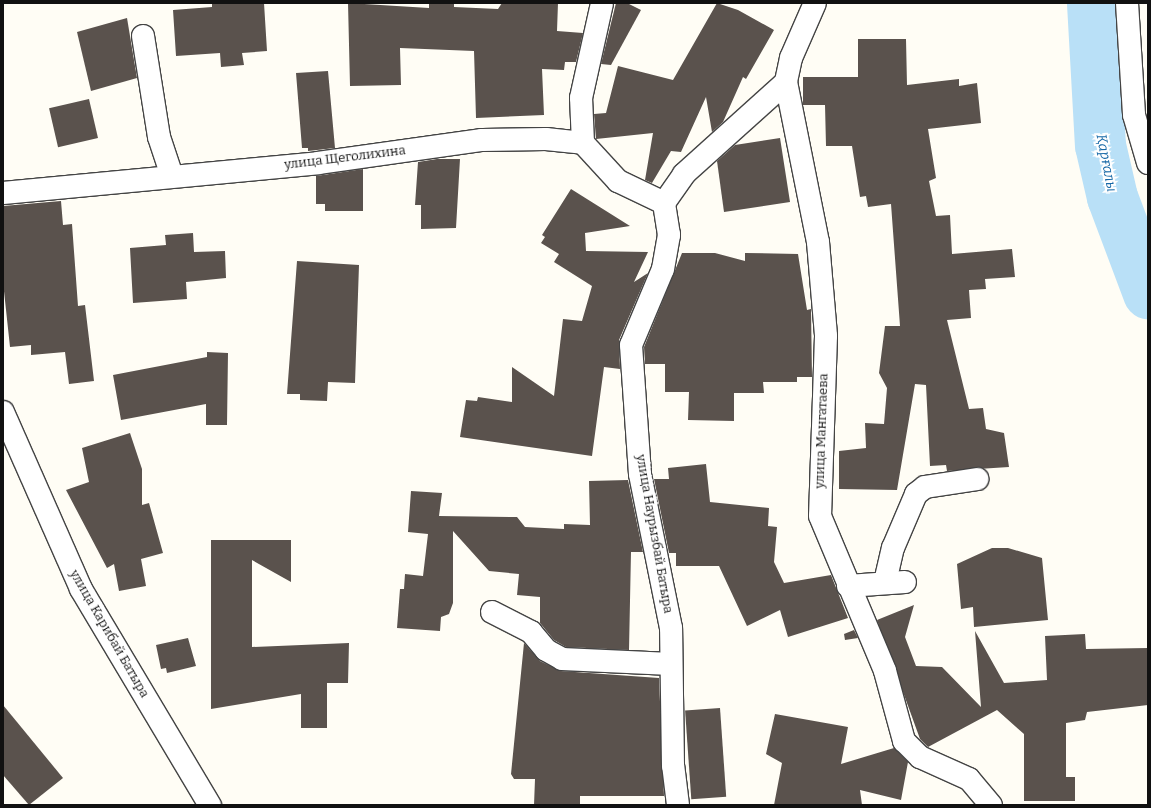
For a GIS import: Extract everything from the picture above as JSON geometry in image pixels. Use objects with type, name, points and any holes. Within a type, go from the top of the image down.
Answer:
[{"type":"street","points":[[602,3],[581,98],[583,143],[618,181],[664,204],[684,174],[786,82]]},
{"type":"street","name":"улица Мангатаева","points":[[815,3],[791,58],[786,82],[818,242],[826,336],[820,516],[848,586],[885,671],[904,741],[920,757],[969,779],[991,805]]},
{"type":"street","points":[[1127,3],[1134,115],[1148,163]]},
{"type":"street","points":[[143,36],[159,137],[172,176]]},
{"type":"street","name":"улица Щеголихина","points":[[3,193],[318,163],[482,140],[546,139],[583,143]]},
{"type":"street","name":"улица Наурызбай Батыра","points":[[664,204],[669,235],[663,270],[631,345],[640,474],[671,628],[673,766],[678,805]]},
{"type":"street","name":"улица Карибай Батыра","points":[[3,412],[81,589],[210,805]]},
{"type":"street","points":[[848,586],[895,582],[893,548],[916,494],[926,487],[977,479]]},
{"type":"street","points":[[492,612],[531,632],[546,650],[562,659],[671,664]]},
{"type":"building","points":[[212,3],[264,3],[267,51],[242,53],[244,65],[221,67],[220,53],[176,56],[173,10],[212,7]]},
{"type":"building","points":[[348,3],[429,8],[429,3],[454,4],[454,7],[498,9],[502,3],[558,3],[557,31],[583,33],[576,62],[565,62],[564,70],[542,69],[544,115],[476,118],[474,51],[400,48],[401,85],[350,86]]},
{"type":"building","points":[[616,3],[627,3],[641,10],[611,65],[601,64]]},
{"type":"building","points":[[717,3],[738,10],[774,30],[746,79],[743,77],[723,122],[712,132],[706,97],[681,152],[671,151],[652,183],[645,180],[653,133],[596,139],[594,114],[606,113],[618,66],[673,80]]},
{"type":"building","points":[[127,18],[137,78],[91,91],[77,32]]},
{"type":"building","points":[[858,39],[906,39],[907,85],[959,79],[959,86],[977,83],[981,123],[928,129],[936,178],[929,181],[936,216],[950,215],[952,254],[1012,249],[1015,277],[985,279],[986,289],[969,290],[971,318],[947,320],[969,409],[983,408],[986,429],[1004,433],[1009,467],[947,471],[946,465],[930,466],[926,385],[915,384],[897,490],[839,489],[839,451],[866,448],[865,423],[884,424],[887,388],[879,373],[885,326],[900,326],[891,204],[868,207],[866,196],[860,197],[852,146],[826,146],[825,105],[803,105],[803,77],[858,77]]},
{"type":"building","points":[[328,71],[335,148],[308,151],[308,148],[302,148],[296,73]]},
{"type":"building","points":[[89,99],[98,138],[58,147],[49,108]]},
{"type":"building","points":[[780,138],[790,202],[724,212],[717,161],[735,145]]},
{"type":"building","points":[[437,159],[460,159],[456,228],[421,229],[421,205],[415,205],[418,162]]},
{"type":"building","points":[[363,169],[363,211],[325,211],[325,204],[316,204],[316,176]]},
{"type":"building","points":[[571,189],[630,226],[585,233],[586,251],[648,252],[634,282],[648,273],[619,340],[620,369],[604,367],[592,456],[460,437],[466,400],[477,401],[478,397],[512,402],[512,367],[554,396],[563,319],[582,321],[592,286],[554,262],[559,254],[541,243],[545,237],[542,235]]},
{"type":"building","points":[[61,201],[63,225],[72,224],[78,306],[85,305],[94,381],[69,384],[65,352],[31,355],[31,345],[10,347],[3,282],[3,206]]},
{"type":"building","points":[[193,233],[194,252],[225,251],[226,278],[186,282],[187,299],[133,303],[130,248],[166,245],[165,235]]},
{"type":"building","points":[[682,253],[715,253],[745,261],[745,253],[798,254],[807,310],[811,309],[812,377],[797,377],[797,382],[763,382],[764,393],[734,393],[734,421],[688,420],[689,392],[665,392],[665,364],[645,364],[644,347]]},
{"type":"building","points":[[297,261],[359,265],[355,383],[328,382],[327,401],[300,400],[300,394],[287,394]]},
{"type":"building","points":[[207,352],[228,353],[227,425],[206,425],[206,404],[121,420],[113,375],[207,357]]},
{"type":"building","points":[[130,433],[142,469],[142,505],[149,503],[163,553],[141,559],[146,586],[119,591],[114,564],[107,568],[66,490],[89,482],[82,448]]},
{"type":"building","points":[[706,464],[710,502],[769,508],[768,526],[777,527],[774,562],[784,583],[831,575],[848,618],[788,637],[780,610],[747,626],[719,566],[676,566],[676,553],[669,553],[654,479],[669,479],[668,468]]},
{"type":"building","points":[[628,480],[643,552],[631,552],[629,650],[566,647],[554,640],[540,623],[540,597],[517,595],[519,574],[489,571],[453,531],[453,603],[449,614],[441,617],[440,631],[397,628],[400,589],[404,589],[405,574],[423,576],[428,534],[408,532],[411,491],[442,493],[439,516],[517,517],[525,527],[564,529],[564,524],[590,525],[589,481]]},
{"type":"building","points":[[211,540],[291,540],[291,582],[252,560],[252,647],[349,643],[348,683],[327,683],[327,728],[301,728],[301,694],[211,709]]},
{"type":"building","points":[[992,548],[1008,548],[1042,558],[1048,620],[974,627],[973,607],[961,609],[957,564]]},
{"type":"building","points":[[914,605],[905,637],[916,666],[942,667],[981,707],[975,631],[1004,683],[1047,680],[1045,636],[1085,634],[1086,649],[1148,648],[1148,705],[1087,712],[1085,720],[1066,723],[1066,777],[1075,777],[1075,801],[1024,801],[1024,734],[997,710],[928,747],[920,739],[877,620]]},
{"type":"building","points":[[854,630],[858,638],[845,640],[844,634]]},
{"type":"building","points":[[188,638],[196,666],[167,673],[166,668],[161,669],[156,645]]},
{"type":"building","points":[[524,643],[540,661],[561,671],[659,678],[664,796],[580,796],[580,805],[534,805],[535,779],[514,779],[511,774]]},
{"type":"building","points":[[3,705],[63,778],[29,805],[3,775]]},
{"type":"building","points":[[720,708],[726,797],[691,799],[685,710]]},
{"type":"building","points":[[775,714],[848,727],[841,764],[894,748],[908,762],[901,800],[860,790],[862,805],[774,805],[782,763],[766,754]]},
{"type":"waterway","name":"Қарғалы","points":[[1092,3],[1100,145],[1112,197],[1148,293]]}]
